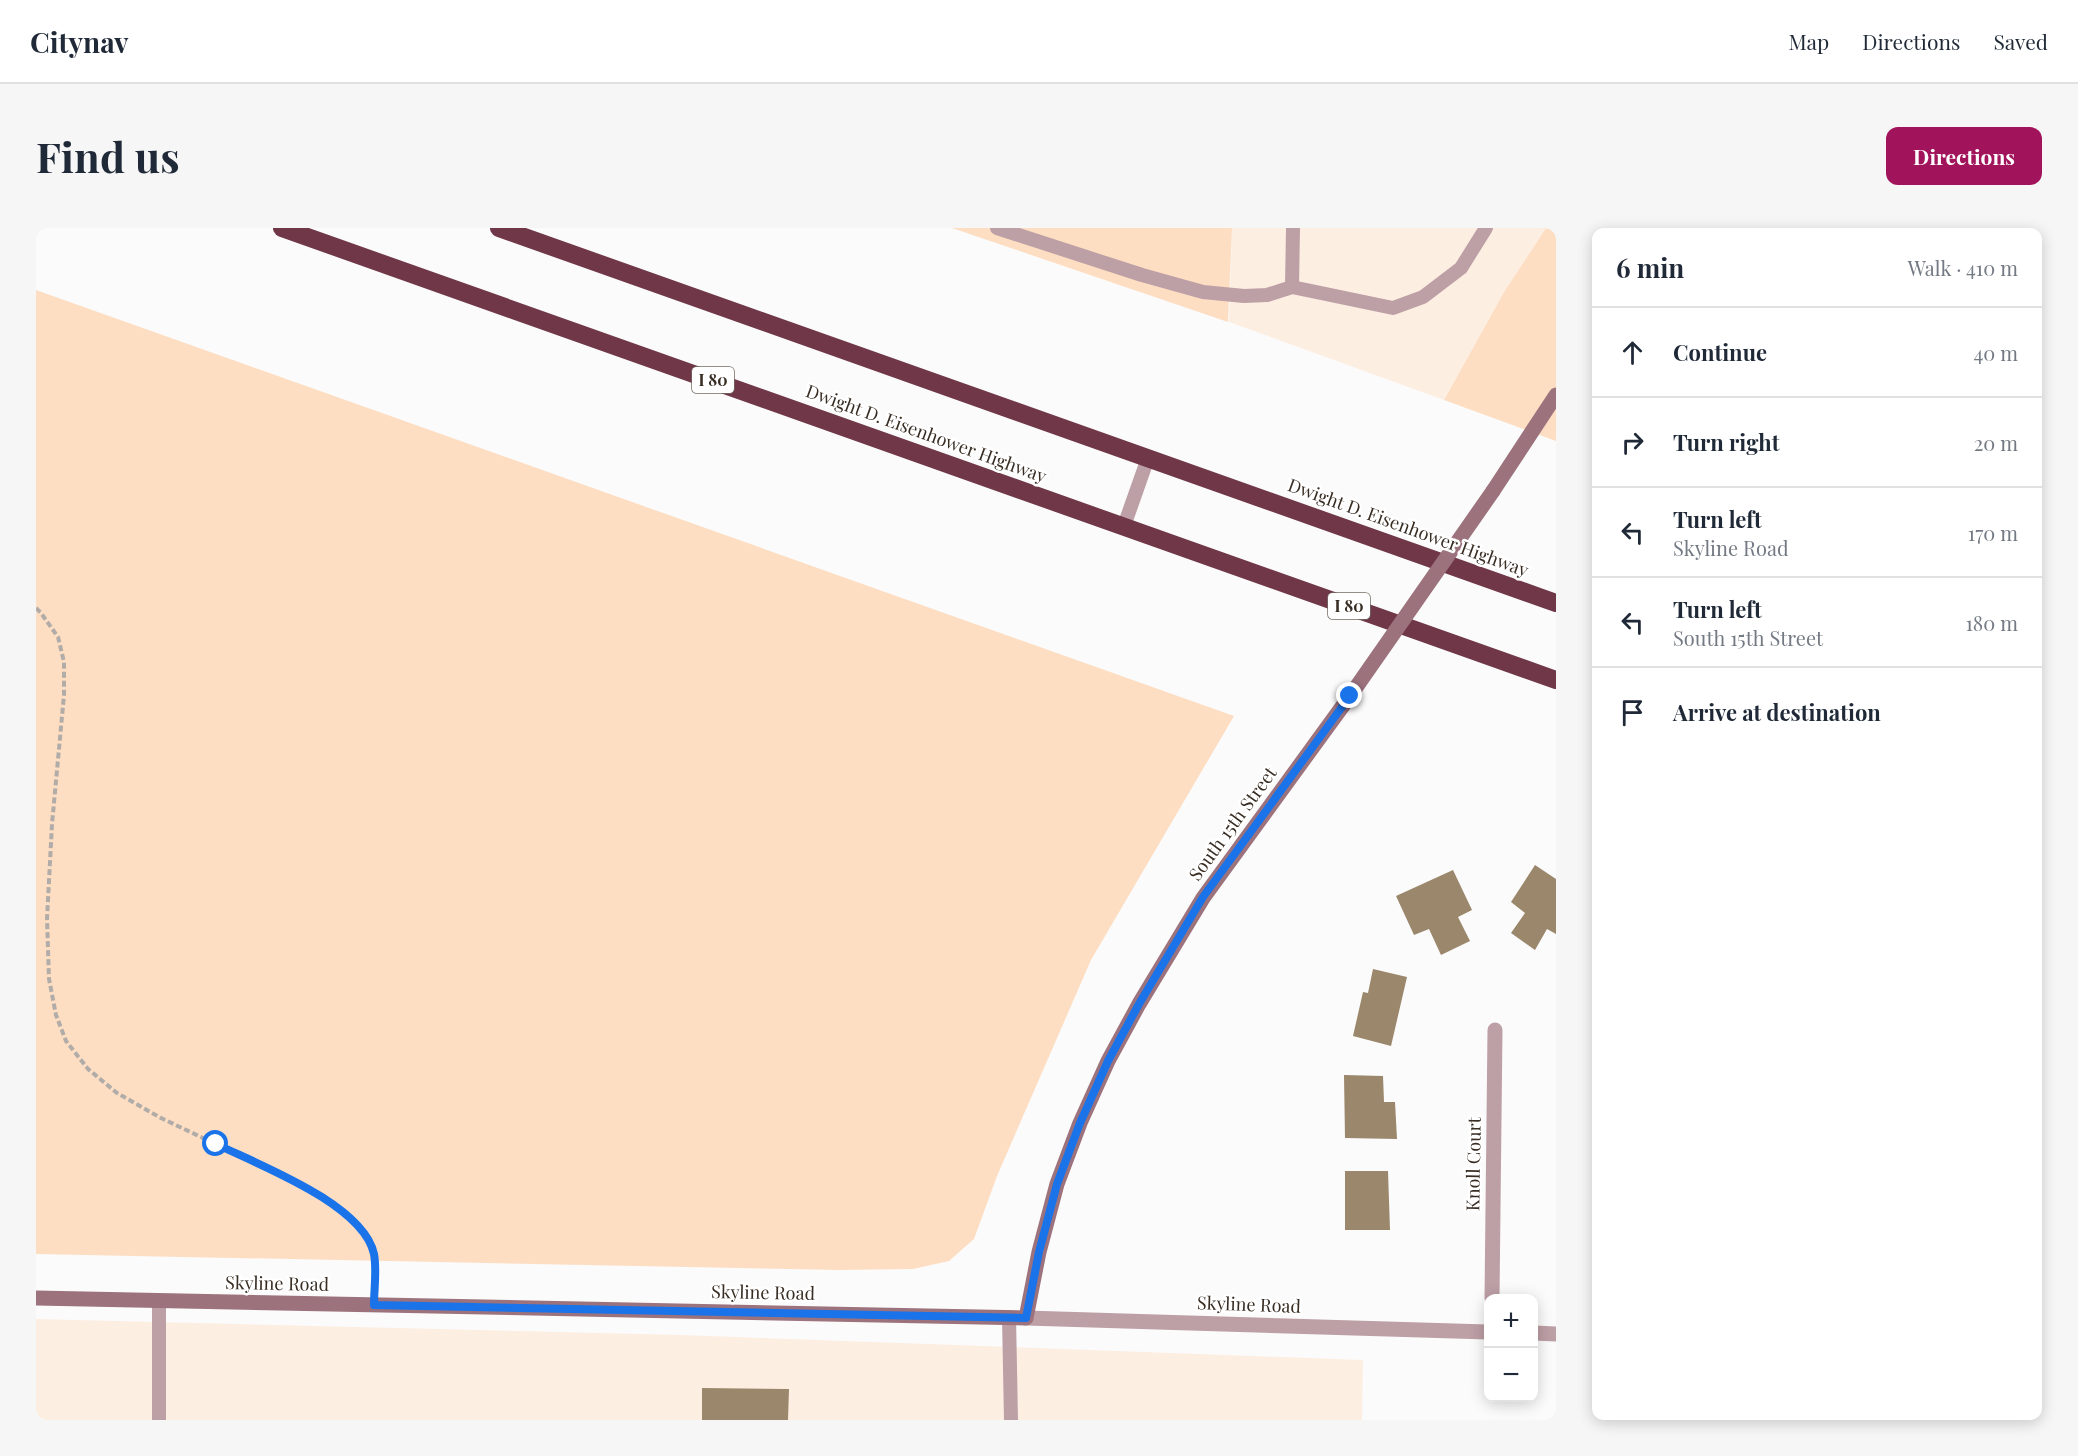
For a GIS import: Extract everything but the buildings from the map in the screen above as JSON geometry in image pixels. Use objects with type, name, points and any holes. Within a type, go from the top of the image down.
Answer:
[{"type":"highway","name":"Dwight D. Eisenhower Highway","points":[[282,228],[1556,680]]},
{"type":"highway","name":"Dwight D. Eisenhower Highway","points":[[499,228],[1556,603]]},
{"type":"main road","name":"South 15th Street","points":[[1026,1318],[1039,1252],[1057,1184],[1080,1123],[1108,1061],[1139,1004],[1203,897],[1350,696],[1493,491],[1556,395]]},
{"type":"main road","name":"Skyline Road","points":[[36,1298],[1026,1318]]},
{"type":"street","name":"Knoll Court","points":[[1492,1294],[1495,1030]]},
{"type":"street","name":"Skyline Road","points":[[1026,1318],[1484,1332]]},
{"type":"street","points":[[1538,1333],[1556,1334]]},
{"type":"lane","points":[[996,228],[1203,292],[1244,296],[1267,295],[1292,287],[1393,308],[1423,297],[1461,267],[1486,228]]},
{"type":"lane","points":[[1292,287],[1293,228]]},
{"type":"lane","points":[[1125,526],[1148,458]]},
{"type":"lane","points":[[159,1301],[159,1420]]},
{"type":"lane","points":[[1009,1317],[1011,1420]]},
{"type":"path","points":[[36,608],[58,637],[64,662],[64,695],[52,824],[47,919],[49,979],[56,1015],[66,1041],[88,1069],[117,1093],[161,1118],[310,1189],[343,1211],[365,1234],[374,1255],[374,1305]]},
{"type":"shaded area","points":[[952,228],[1232,228],[1228,322]]},
{"type":"shaded area","points":[[1232,228],[1546,228],[1504,292],[1444,400],[1229,322]]},
{"type":"shaded area","points":[[1546,228],[1556,228],[1556,441],[1444,400],[1504,292]]},
{"type":"shaded area","points":[[36,290],[1234,716],[1091,960],[997,1176],[974,1239],[949,1261],[913,1269],[840,1270],[36,1254]]},
{"type":"shaded area","points":[[36,1319],[681,1335],[1363,1360],[1362,1420],[36,1420]]},
{"type":"route","points":[[216,1144],[310,1189],[343,1211],[365,1234],[374,1255],[374,1305],[1026,1318],[1039,1252],[1057,1184],[1080,1123],[1108,1061],[1203,897],[1350,696]]}]
